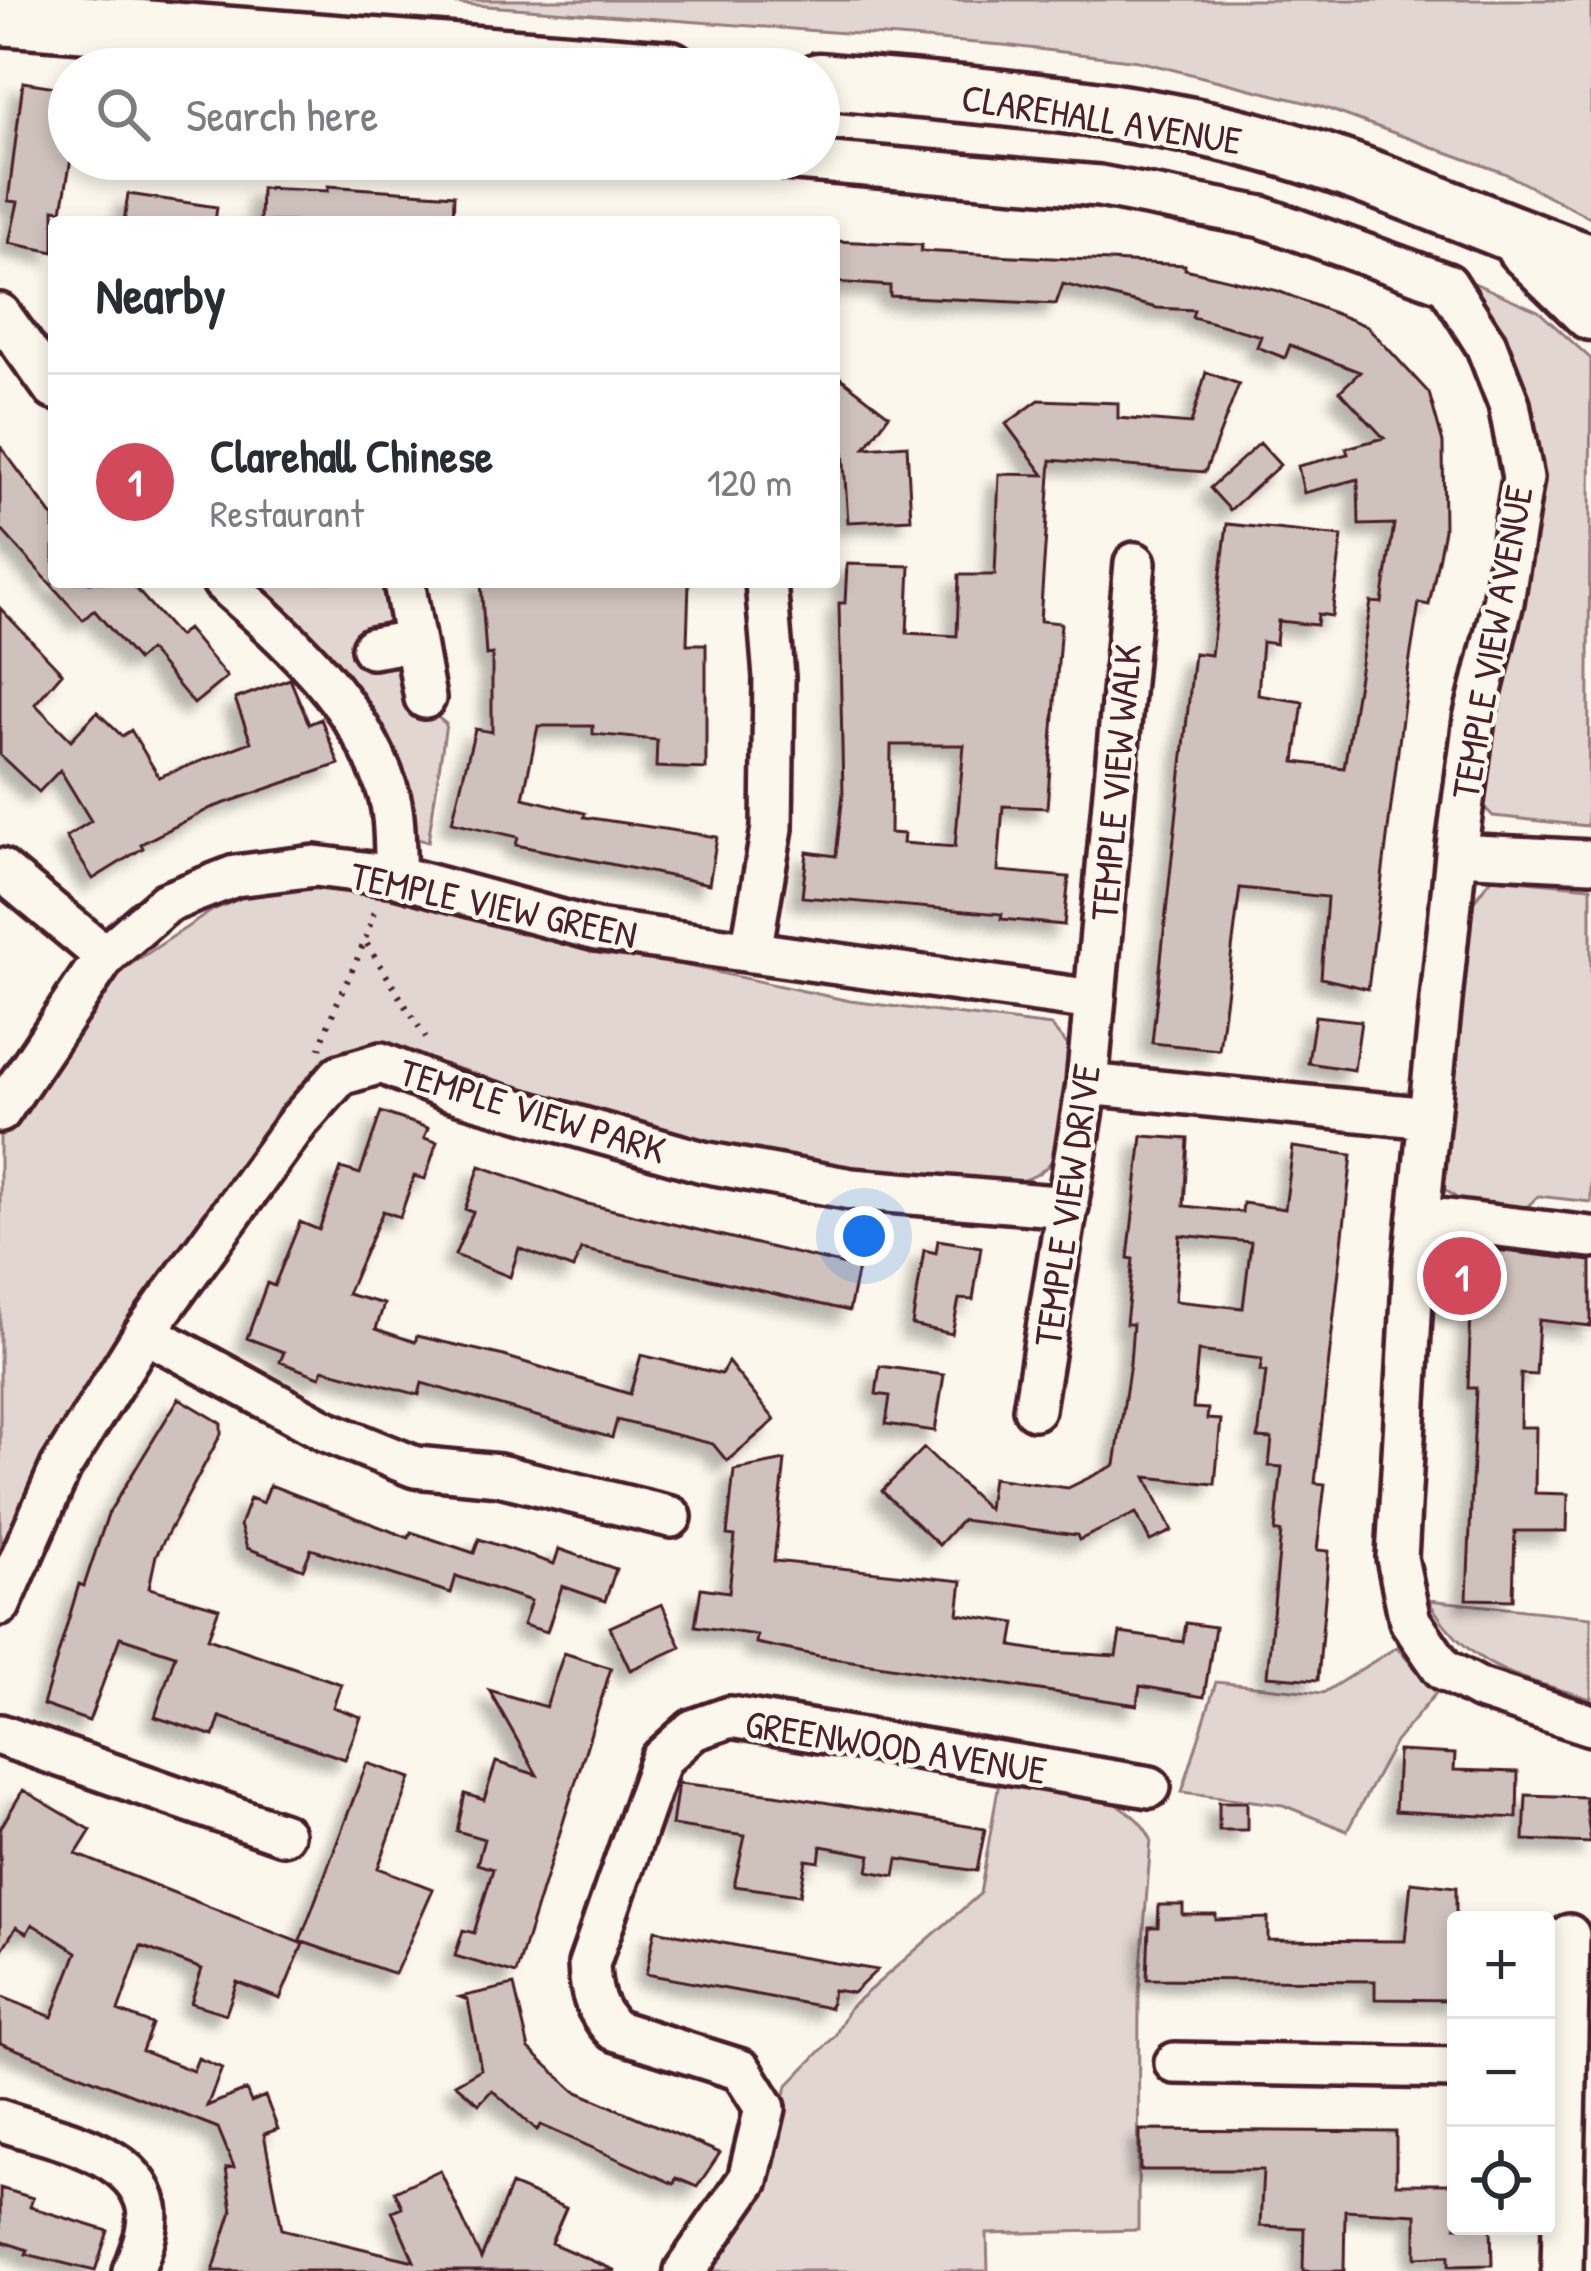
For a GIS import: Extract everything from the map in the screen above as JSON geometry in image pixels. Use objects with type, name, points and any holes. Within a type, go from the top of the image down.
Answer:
[{"type":"main road","points":[[0,16],[405,48]]},
{"type":"main road","name":"CLAREHALL AVENUE","points":[[840,83],[1010,98],[1232,134],[1398,186],[1512,236],[1591,263]]},
{"type":"main road","name":"CLAREHALL AVENUE","points":[[1512,236],[1591,312]]},
{"type":"street","name":"TEMPLE VIEW AVENUE","points":[[840,164],[1100,186],[1262,218],[1448,284],[1486,345],[1509,404],[1523,478],[1503,602],[1474,718],[1456,854],[1423,1217],[1414,1264],[1397,1558],[1410,1622],[1443,1669],[1480,1689],[1591,1725]]},
{"type":"street","points":[[0,314],[48,380]]},
{"type":"street","name":"TEMPLE VIEW WALK","points":[[1093,1000],[1116,812],[1135,562]]},
{"type":"street","points":[[230,588],[307,657],[366,744],[389,794],[396,876]]},
{"type":"street","points":[[405,588],[425,698]]},
{"type":"street","points":[[751,952],[772,828],[775,676],[767,588]]},
{"type":"street","points":[[372,648],[413,640]]},
{"type":"street","points":[[1456,854],[1591,861]]},
{"type":"street","name":"TEMPLE VIEW GREEN","points":[[0,1112],[105,956],[166,903],[235,876],[315,866],[396,876],[596,930],[1093,1000]]},
{"type":"street","points":[[0,869],[105,956]]},
{"type":"street","name":"TEMPLE VIEW DRIVE","points":[[1034,1409],[1087,1084],[1093,1000]]},
{"type":"street","name":"TEMPLE VIEW PARK","points":[[0,1605],[61,1467],[145,1332],[298,1122],[340,1075],[381,1063],[448,1090],[704,1162],[851,1189],[1068,1208]]},
{"type":"street","points":[[1087,1084],[1429,1118]]},
{"type":"street","points":[[1423,1217],[1591,1237]]},
{"type":"street","points":[[145,1332],[326,1431],[415,1467],[499,1475],[671,1517]]},
{"type":"street","name":"GREENWOOD AVENUE","points":[[685,2271],[748,2180],[766,2108],[741,2071],[614,2030],[599,2014],[590,1989],[589,1964],[661,1759],[692,1730],[730,1717],[1150,1787]]},
{"type":"street","points":[[0,1735],[283,1834]]},
{"type":"street","points":[[1562,2271],[1557,2070],[1569,1936]]},
{"type":"street","points":[[1175,2063],[1447,2068]]},
{"type":"street","points":[[0,2120],[117,2161],[147,2204],[147,2230],[133,2271]]},
{"type":"path","points":[[316,1060],[329,1016],[367,944],[380,886],[396,876]]},
{"type":"path","points":[[367,944],[438,1059],[448,1090]]},
{"type":"shaded area","points":[[408,0],[1591,0],[1591,218],[1504,173],[1320,106],[1138,61],[1003,45]]},
{"type":"shaded area","points":[[1465,279],[1538,311],[1591,359],[1588,826],[1493,816],[1475,798],[1539,470],[1506,333]]},
{"type":"shaded area","points":[[260,588],[393,588],[397,610],[381,627],[391,657],[413,693],[446,724],[428,842],[414,838],[392,763],[357,696],[283,608]]},
{"type":"shaded area","points":[[289,878],[379,886],[497,925],[850,1001],[1051,1026],[1073,1051],[1059,1147],[1038,1174],[1020,1181],[843,1169],[722,1150],[372,1042],[339,1054],[310,1082],[0,1570],[0,1136],[113,976],[213,910]]},
{"type":"shaded area","points":[[1492,878],[1591,887],[1591,1202],[1538,1196],[1524,1210],[1464,1204],[1442,1187],[1473,902]]},
{"type":"shaded area","points":[[1446,1239],[1591,1251],[1591,1333],[1427,1311]]},
{"type":"shaded area","points":[[1428,1600],[1591,1617],[1591,1699],[1498,1668],[1461,1642]]},
{"type":"shaded area","points":[[1397,1647],[1436,1693],[1395,1742],[1347,1831],[1283,1805],[1182,1792],[1216,1682],[1323,1693]]},
{"type":"shaded area","points":[[1000,1776],[1105,1799],[1123,1808],[1151,1839],[1139,1994],[1138,2230],[987,2234],[988,2271],[698,2271],[775,2137],[787,2086],[835,2036],[849,2008],[980,1894]]},
{"type":"building","points":[[23,82],[48,86],[48,180],[67,180],[62,210],[54,209],[54,216],[48,216],[48,251],[9,243],[18,202],[8,201]]},
{"type":"building","points":[[328,186],[454,195],[453,216],[260,216],[261,188],[328,191]]},
{"type":"building","points":[[128,194],[217,207],[216,216],[125,216]]},
{"type":"building","points":[[840,241],[922,245],[921,251],[1185,265],[1185,269],[1278,291],[1367,326],[1429,393],[1443,443],[1444,530],[1429,605],[1419,603],[1368,989],[1321,978],[1327,897],[1240,888],[1219,1050],[1152,1043],[1194,653],[1211,655],[1227,524],[1342,536],[1332,616],[1318,614],[1317,625],[1278,621],[1276,644],[1262,642],[1258,695],[1303,702],[1295,762],[1344,768],[1371,602],[1382,603],[1394,524],[1359,525],[1358,479],[1304,493],[1298,466],[1348,454],[1346,448],[1384,438],[1340,391],[1360,372],[1290,345],[1285,358],[1257,347],[1261,336],[1192,317],[1194,310],[1157,308],[1063,284],[1056,304],[890,296],[890,286],[840,282]]},
{"type":"building","points":[[1206,372],[1239,384],[1205,472],[1051,460],[1040,621],[1061,623],[1047,808],[1003,806],[998,871],[1069,877],[1064,925],[1001,919],[1002,914],[802,897],[807,852],[836,856],[843,794],[839,603],[845,603],[847,564],[910,566],[907,633],[957,636],[959,575],[995,575],[999,474],[1044,475],[1006,424],[1039,400],[1118,403],[1118,418],[1191,424]],"holes":[[[891,745],[964,745],[955,847],[903,843],[904,834],[890,833]]]},
{"type":"building","points":[[840,378],[889,415],[865,448],[907,445],[911,519],[848,522]]},
{"type":"building","points":[[1260,443],[1280,465],[1230,510],[1210,488]]},
{"type":"building","points":[[0,446],[48,510],[48,581],[0,528]]},
{"type":"building","points":[[54,588],[135,588],[178,636],[187,629],[227,677],[194,704],[149,650],[137,660],[94,610],[83,620]]},
{"type":"building","points":[[481,588],[689,588],[687,644],[706,644],[706,769],[656,767],[657,740],[593,734],[593,726],[538,726],[523,798],[585,813],[584,817],[717,837],[709,884],[516,845],[518,837],[452,822],[475,729],[492,732],[492,654],[486,655]]},
{"type":"building","points":[[0,608],[62,673],[35,704],[71,740],[97,712],[122,736],[131,730],[159,777],[251,742],[235,699],[290,679],[309,724],[321,719],[339,764],[211,808],[141,844],[143,848],[93,879],[66,837],[91,821],[60,770],[39,792],[0,755]]},
{"type":"building","points":[[1315,1016],[1361,1021],[1354,1070],[1308,1063]]},
{"type":"building","points":[[381,1112],[428,1128],[424,1138],[437,1142],[425,1179],[414,1176],[400,1217],[383,1211],[347,1294],[384,1304],[376,1329],[415,1342],[417,1336],[504,1356],[630,1394],[641,1355],[721,1374],[728,1362],[775,1420],[727,1461],[713,1444],[617,1420],[612,1438],[422,1383],[419,1395],[323,1369],[320,1377],[280,1362],[284,1352],[247,1338],[267,1283],[274,1286],[300,1222],[319,1230],[341,1168],[360,1174]]},
{"type":"building","points":[[1142,1136],[1188,1139],[1184,1206],[1242,1212],[1243,1203],[1285,1209],[1293,1147],[1352,1155],[1315,1483],[1325,1484],[1317,1550],[1329,1551],[1318,1680],[1267,1676],[1281,1532],[1275,1532],[1282,1467],[1269,1466],[1272,1439],[1258,1438],[1266,1372],[1260,1371],[1262,1359],[1198,1351],[1193,1408],[1208,1409],[1207,1419],[1221,1420],[1215,1484],[1146,1477],[1172,1531],[1150,1541],[1136,1513],[1079,1540],[1077,1535],[962,1520],[939,1545],[882,1491],[924,1448],[988,1509],[992,1478],[1068,1488],[1115,1465],[1133,1324],[1126,1324],[1133,1259],[1128,1258]],"holes":[[[1180,1235],[1251,1242],[1243,1308],[1175,1301]]]},
{"type":"building","points":[[480,1166],[584,1203],[858,1268],[849,1311],[581,1249],[573,1269],[519,1248],[510,1277],[455,1255],[473,1212],[465,1209]]},
{"type":"building","points":[[938,1240],[981,1247],[973,1300],[959,1299],[952,1334],[912,1325],[924,1250],[936,1253]]},
{"type":"building","points":[[1451,1245],[1591,1261],[1591,1326],[1539,1320],[1536,1375],[1521,1374],[1520,1427],[1536,1427],[1535,1493],[1568,1494],[1567,1531],[1515,1531],[1513,1600],[1467,1599],[1476,1388],[1468,1388],[1471,1310],[1443,1307]]},
{"type":"building","points":[[880,1366],[944,1375],[935,1431],[886,1424],[890,1396],[876,1394]]},
{"type":"building","points":[[179,1398],[221,1423],[221,1434],[156,1555],[149,1588],[219,1608],[208,1638],[341,1684],[333,1707],[361,1717],[345,1759],[220,1717],[214,1736],[155,1717],[175,1655],[120,1637],[89,1721],[43,1705],[79,1584],[84,1586],[108,1514]]},
{"type":"building","points":[[785,1460],[774,1561],[962,1581],[958,1614],[1016,1623],[1012,1646],[1049,1652],[1116,1656],[1120,1633],[1183,1642],[1186,1623],[1215,1627],[1204,1697],[1140,1686],[1137,1705],[819,1656],[756,1643],[757,1635],[695,1626],[701,1588],[729,1592],[735,1536],[727,1535],[734,1470]]},
{"type":"building","points":[[270,1485],[409,1538],[411,1532],[474,1553],[479,1539],[554,1564],[559,1549],[616,1569],[605,1601],[562,1586],[547,1632],[523,1625],[531,1601],[456,1576],[451,1593],[311,1549],[303,1569],[247,1548],[240,1525],[250,1498],[263,1503]]},
{"type":"building","points":[[662,1604],[681,1647],[630,1670],[610,1627]]},
{"type":"building","points":[[564,1653],[611,1668],[516,1974],[455,1956],[463,1930],[474,1933],[493,1869],[477,1864],[484,1839],[457,1831],[465,1794],[484,1800],[496,1762],[537,1775],[489,1690],[546,1707]]},
{"type":"building","points":[[1398,1751],[1455,1754],[1454,1770],[1518,1772],[1517,1818],[1395,1811]]},
{"type":"building","points":[[367,1763],[411,1778],[378,1868],[433,1889],[395,1974],[300,1941]]},
{"type":"building","points":[[678,1783],[985,1829],[977,1871],[898,1859],[895,1876],[868,1871],[871,1855],[821,1846],[819,1862],[806,1860],[800,1895],[734,1886],[745,1836],[672,1825]]},
{"type":"building","points":[[23,1790],[91,1830],[76,1854],[303,1944],[280,1999],[237,1982],[226,2014],[191,2003],[202,1969],[141,1946],[118,2011],[152,2024],[142,2051],[193,2071],[198,2058],[222,2068],[207,2106],[246,2090],[251,2102],[265,2096],[278,2129],[264,2134],[282,2229],[414,2261],[392,2211],[402,2207],[395,2191],[440,2170],[481,2259],[511,2185],[566,2208],[551,2243],[616,2271],[213,2271],[232,2211],[226,2168],[234,2167],[218,2128],[0,2043],[0,1996],[52,2017],[77,1952],[32,1924],[27,1933],[16,1927],[0,1953],[0,1829]]},
{"type":"building","points":[[1526,1795],[1585,1797],[1591,1843],[1524,1840]]},
{"type":"building","points":[[1219,1802],[1247,1802],[1247,1830],[1219,1830]]},
{"type":"building","points":[[1411,1882],[1456,1887],[1456,1911],[1447,1911],[1447,2000],[1375,1999],[1375,1981],[1147,1979],[1149,1927],[1158,1927],[1159,1905],[1183,1905],[1183,1915],[1216,1915],[1216,1920],[1268,1918],[1268,1940],[1405,1941]]},
{"type":"building","points":[[655,1930],[877,1970],[853,1993],[833,1990],[830,2008],[646,1974]]},
{"type":"building","points":[[514,1985],[529,2049],[575,2091],[720,2153],[697,2187],[676,2178],[674,2184],[541,2125],[537,2130],[492,2090],[479,2104],[455,2084],[481,2069],[468,2000],[460,1997]]},
{"type":"building","points":[[1140,2130],[1396,2132],[1396,2184],[1447,2184],[1447,2235],[1491,2235],[1492,2265],[1449,2266],[1449,2255],[1416,2257],[1416,2214],[1345,2210],[1344,2271],[1303,2271],[1304,2228],[1260,2226],[1263,2170],[1140,2170]]},
{"type":"building","points":[[0,2188],[33,2198],[30,2207],[108,2231],[95,2271],[26,2254],[28,2250],[0,2241]]},
{"type":"place","name":"Clarehall Chinese","points":[[1462,1276]]}]
